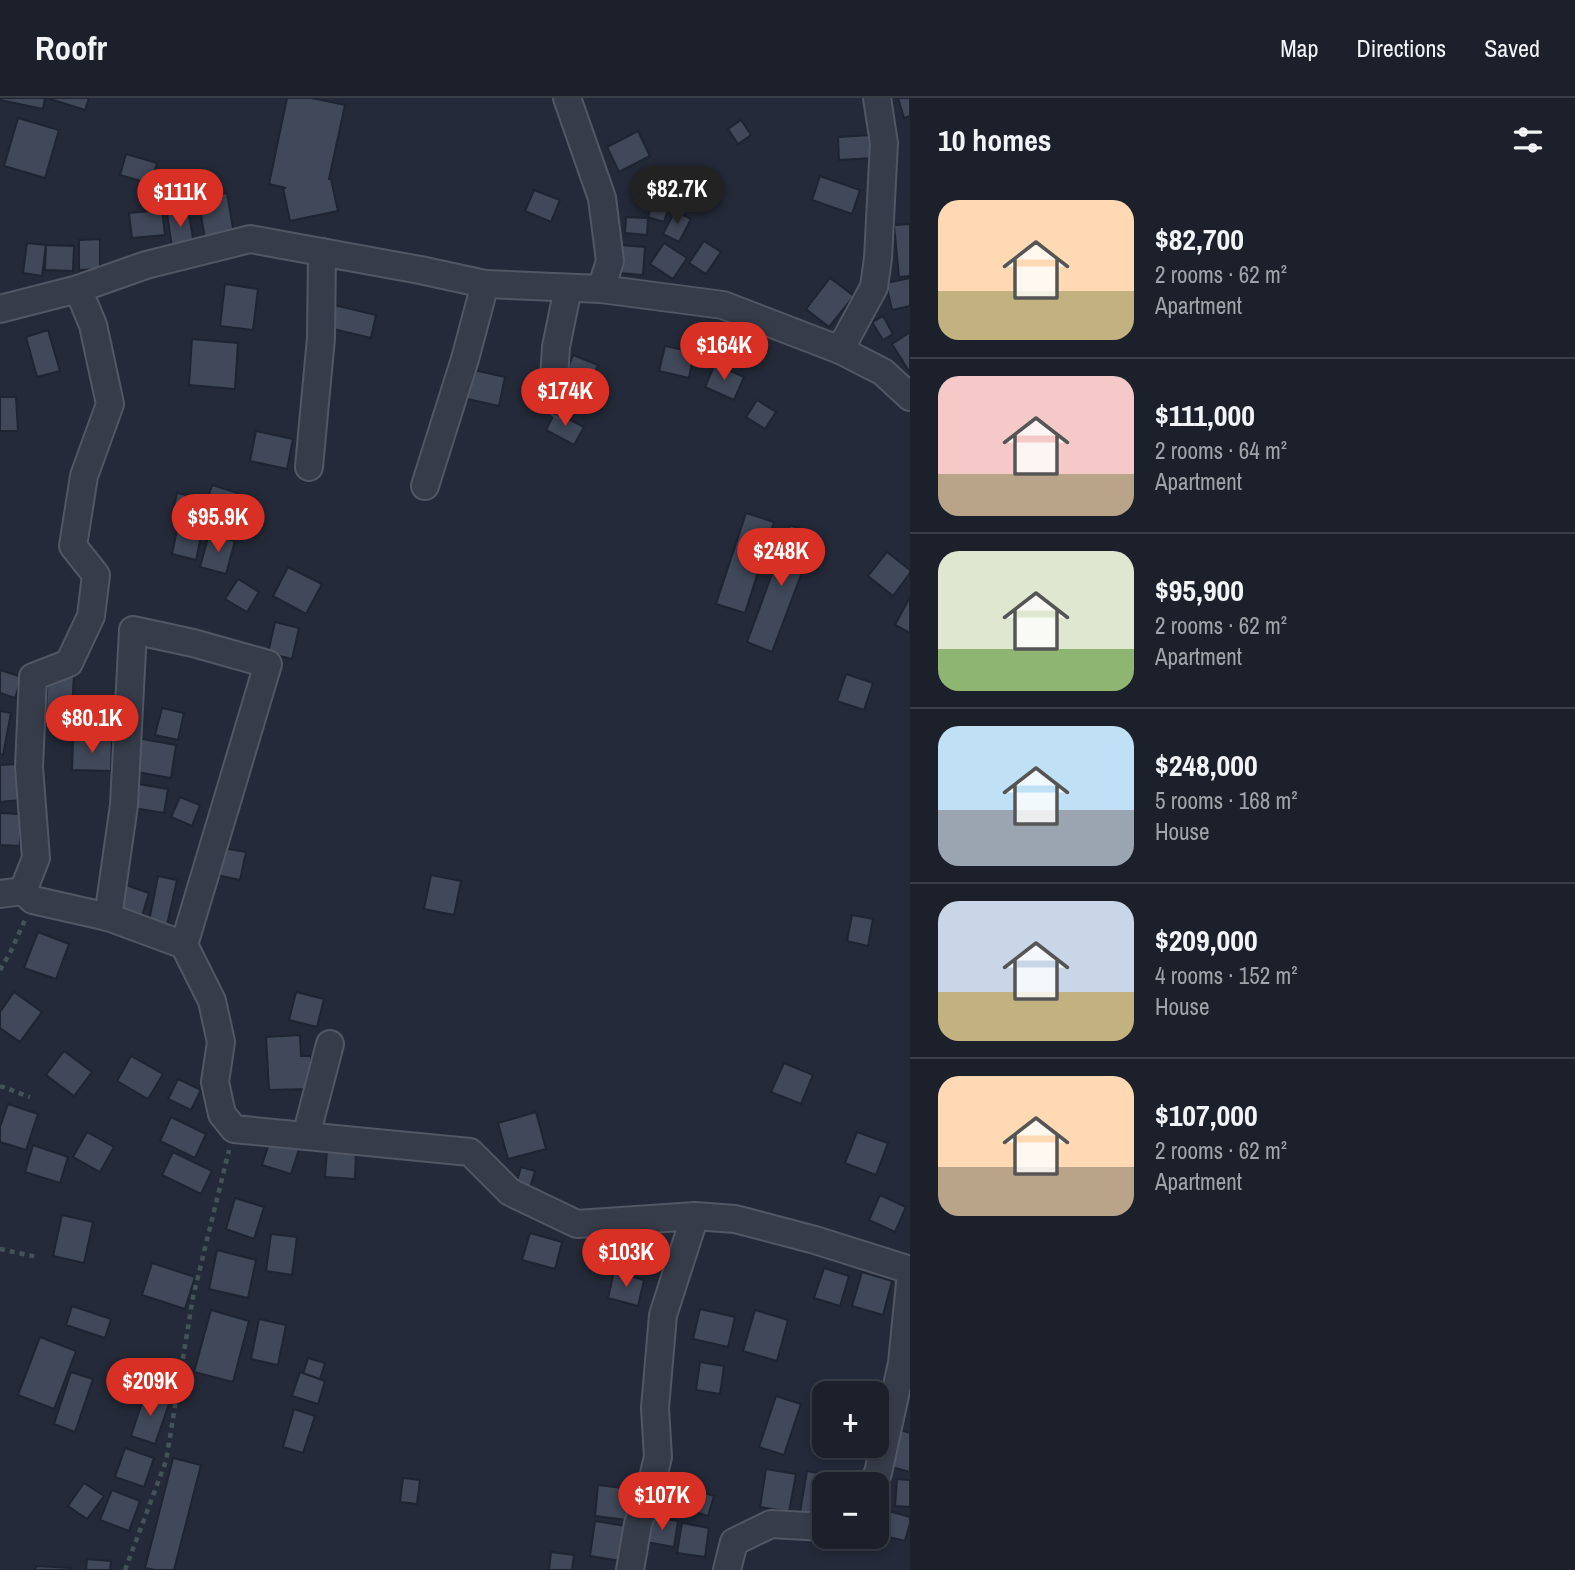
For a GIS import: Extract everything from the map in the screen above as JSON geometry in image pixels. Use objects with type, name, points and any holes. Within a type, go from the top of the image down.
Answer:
[{"type":"street","points":[[567,98],[602,198],[610,261],[601,289]]},
{"type":"street","points":[[840,350],[874,287],[884,143],[877,98]]},
{"type":"street","points":[[0,309],[78,289],[146,265],[250,239],[485,284],[601,289],[723,305],[840,350],[883,372],[910,397]]},
{"type":"street","points":[[309,467],[321,338],[322,252]]},
{"type":"street","points":[[425,486],[465,359],[485,284]]},
{"type":"street","points":[[561,404],[554,378],[556,347],[568,288]]},
{"type":"street","points":[[78,289],[93,326],[110,404],[84,476],[74,546],[96,575],[91,616],[69,663],[33,677],[29,767],[36,858],[19,895],[108,917],[184,945]]},
{"type":"street","points":[[108,917],[124,805],[133,630],[268,664],[184,945],[212,1001],[221,1042],[215,1082],[222,1114],[234,1129],[470,1152],[510,1192],[577,1224],[695,1216],[736,1219],[910,1269]]},
{"type":"street","points":[[306,1136],[330,1044]]},
{"type":"street","points":[[631,1570],[638,1524],[658,1457],[655,1408],[663,1315],[695,1216]]},
{"type":"street","points":[[878,1472],[902,1363],[910,1283]]},
{"type":"street","points":[[727,1570],[734,1542],[771,1524],[812,1526]]},
{"type":"path","points":[[0,970],[11,951],[19,895]]},
{"type":"path","points":[[0,1086],[30,1097]]},
{"type":"path","points":[[125,1570],[166,1461],[193,1297],[234,1129]]},
{"type":"path","points":[[0,1249],[37,1257]]},
{"type":"building","points":[[0,98],[45,98],[43,109]]},
{"type":"building","points":[[47,98],[89,98],[85,110]]},
{"type":"building","points":[[287,98],[312,98],[345,105],[329,179],[338,211],[290,221],[283,188],[286,188],[269,184]]},
{"type":"building","points":[[898,98],[910,98],[910,116],[904,118]]},
{"type":"building","points":[[18,118],[59,130],[45,178],[4,166]]},
{"type":"building","points":[[741,120],[751,135],[738,144],[728,129]]},
{"type":"building","points":[[638,131],[650,156],[619,172],[607,147]]},
{"type":"building","points":[[872,135],[873,158],[839,160],[838,137]]},
{"type":"building","points":[[126,154],[157,163],[151,184],[120,175]]},
{"type":"building","points":[[820,176],[860,190],[852,214],[812,200]]},
{"type":"building","points":[[534,190],[560,200],[551,222],[525,211]]},
{"type":"building","points":[[227,193],[235,240],[206,245],[198,197]]},
{"type":"building","points":[[654,198],[670,204],[664,222],[648,217]]},
{"type":"building","points":[[188,209],[194,244],[172,248],[167,213]]},
{"type":"building","points":[[162,210],[165,235],[132,238],[129,213]]},
{"type":"building","points":[[675,211],[691,219],[679,242],[663,234]]},
{"type":"building","points":[[626,217],[648,218],[647,235],[625,233]]},
{"type":"building","points":[[910,224],[910,276],[899,277],[894,225]]},
{"type":"building","points":[[100,239],[100,269],[79,270],[79,240]]},
{"type":"building","points":[[704,241],[721,252],[706,274],[689,263]]},
{"type":"building","points":[[27,243],[46,245],[42,276],[23,273]]},
{"type":"building","points":[[664,243],[687,258],[673,279],[650,264]]},
{"type":"building","points":[[46,245],[74,246],[73,271],[45,270]]},
{"type":"building","points":[[621,245],[645,247],[643,275],[618,273]]},
{"type":"building","points":[[830,278],[854,296],[829,327],[806,309]]},
{"type":"building","points":[[910,278],[910,306],[892,310],[886,283]]},
{"type":"building","points":[[225,284],[258,289],[253,330],[220,326]]},
{"type":"building","points":[[334,305],[376,315],[371,338],[329,328]]},
{"type":"building","points":[[883,316],[893,334],[883,340],[872,322]]},
{"type":"building","points":[[48,330],[60,371],[37,377],[26,337]]},
{"type":"building","points":[[910,332],[910,373],[892,344]]},
{"type":"building","points":[[192,339],[238,343],[235,389],[189,385]]},
{"type":"building","points":[[665,346],[694,352],[689,378],[659,371]]},
{"type":"building","points":[[573,355],[598,365],[591,382],[566,372]]},
{"type":"building","points":[[715,364],[744,377],[734,400],[705,387]]},
{"type":"building","points":[[469,369],[505,377],[499,406],[463,398]]},
{"type":"building","points":[[0,397],[16,397],[18,431],[0,431]]},
{"type":"building","points":[[757,400],[776,412],[765,429],[746,417]]},
{"type":"building","points":[[555,412],[584,427],[574,445],[546,430]]},
{"type":"building","points":[[256,431],[293,439],[287,469],[250,461]]},
{"type":"building","points":[[212,485],[238,493],[228,528],[201,520]]},
{"type":"building","points":[[177,493],[201,498],[196,521],[172,515]]},
{"type":"building","points":[[746,513],[774,522],[745,613],[716,604]]},
{"type":"building","points":[[179,521],[203,527],[196,560],[172,554]]},
{"type":"building","points":[[790,525],[816,535],[772,652],[747,642]]},
{"type":"building","points":[[209,534],[235,541],[226,574],[200,567]]},
{"type":"building","points":[[887,552],[910,570],[893,596],[868,576]]},
{"type":"building","points":[[288,567],[322,584],[306,614],[273,596]]},
{"type":"building","points":[[238,579],[259,592],[247,612],[225,599]]},
{"type":"building","points":[[910,597],[910,633],[895,625]]},
{"type":"building","points":[[275,622],[299,628],[292,659],[268,653]]},
{"type":"building","points":[[0,670],[22,677],[15,698],[0,693]]},
{"type":"building","points":[[48,673],[74,675],[72,711],[46,710]]},
{"type":"building","points":[[846,674],[873,683],[864,710],[837,701]]},
{"type":"building","points":[[162,708],[184,713],[178,740],[155,735]]},
{"type":"building","points":[[0,711],[11,713],[3,755],[0,754]]},
{"type":"building","points":[[137,738],[176,745],[171,778],[131,771]]},
{"type":"building","points":[[73,739],[112,740],[111,771],[72,770]]},
{"type":"building","points":[[16,764],[20,800],[0,802],[0,765]]},
{"type":"building","points":[[132,783],[168,789],[164,813],[128,807]]},
{"type":"building","points":[[180,797],[200,805],[192,826],[171,817]]},
{"type":"building","points":[[0,813],[20,814],[20,846],[0,845]]},
{"type":"building","points":[[223,848],[246,852],[240,880],[217,875]]},
{"type":"building","points":[[431,875],[461,881],[454,915],[424,909]]},
{"type":"building","points":[[158,876],[177,880],[167,925],[149,921]]},
{"type":"building","points":[[126,885],[149,893],[141,919],[118,911]]},
{"type":"building","points":[[852,915],[873,919],[868,946],[847,941]]},
{"type":"building","points":[[38,932],[69,944],[56,979],[24,968]]},
{"type":"building","points":[[14,992],[42,1012],[20,1042],[0,1028],[0,1012]]},
{"type":"building","points":[[296,992],[324,999],[317,1027],[289,1020]]},
{"type":"building","points":[[300,1035],[301,1056],[311,1056],[312,1089],[269,1090],[266,1037]]},
{"type":"building","points":[[64,1051],[92,1072],[74,1096],[46,1075]]},
{"type":"building","points":[[131,1056],[163,1074],[148,1099],[117,1081]]},
{"type":"building","points":[[784,1063],[813,1075],[801,1104],[771,1092]]},
{"type":"building","points":[[178,1079],[201,1090],[191,1110],[168,1099]]},
{"type":"building","points":[[8,1104],[38,1114],[26,1150],[0,1142],[0,1127]]},
{"type":"building","points":[[536,1112],[546,1149],[508,1159],[498,1123]]},
{"type":"building","points":[[171,1117],[206,1134],[195,1158],[160,1141]]},
{"type":"building","points":[[87,1132],[114,1147],[100,1172],[73,1157]]},
{"type":"building","points":[[857,1132],[888,1143],[876,1175],[845,1163]]},
{"type":"building","points":[[272,1134],[301,1143],[291,1174],[262,1165]]},
{"type":"building","points":[[33,1145],[68,1157],[60,1183],[25,1172]]},
{"type":"building","points":[[327,1149],[356,1151],[355,1179],[325,1177]]},
{"type":"building","points":[[173,1152],[212,1171],[201,1194],[162,1175]]},
{"type":"building","points":[[521,1167],[535,1171],[530,1188],[516,1184]]},
{"type":"building","points":[[880,1195],[906,1207],[895,1232],[869,1220]]},
{"type":"building","points":[[235,1198],[264,1207],[254,1239],[226,1229]]},
{"type":"building","points":[[62,1215],[93,1222],[84,1263],[53,1256]]},
{"type":"building","points":[[530,1233],[562,1242],[555,1269],[522,1260]]},
{"type":"building","points":[[271,1234],[297,1237],[292,1275],[266,1271]]},
{"type":"building","points":[[217,1250],[256,1260],[248,1298],[209,1289]]},
{"type":"building","points":[[152,1263],[195,1277],[185,1309],[142,1295]]},
{"type":"building","points":[[824,1268],[849,1276],[840,1306],[814,1298]]},
{"type":"building","points":[[614,1272],[644,1280],[638,1306],[608,1298]]},
{"type":"building","points":[[862,1272],[892,1281],[883,1315],[852,1306]]},
{"type":"building","points":[[72,1306],[111,1319],[105,1338],[66,1325]]},
{"type":"building","points":[[700,1309],[735,1317],[728,1347],[693,1339]]},
{"type":"building","points":[[211,1310],[249,1321],[233,1382],[194,1372]]},
{"type":"building","points":[[755,1310],[788,1320],[777,1361],[743,1351]]},
{"type":"building","points":[[259,1319],[286,1325],[278,1365],[251,1359]]},
{"type":"building","points":[[40,1337],[76,1351],[54,1409],[18,1395]]},
{"type":"building","points":[[308,1358],[325,1363],[320,1379],[303,1374]]},
{"type":"building","points":[[700,1362],[724,1366],[720,1394],[696,1390]]},
{"type":"building","points":[[71,1372],[93,1379],[75,1432],[54,1424]]},
{"type":"building","points":[[300,1372],[325,1381],[318,1404],[292,1396]]},
{"type":"building","points":[[145,1393],[170,1401],[155,1444],[131,1436]]},
{"type":"building","points":[[776,1396],[801,1404],[784,1455],[759,1447]]},
{"type":"building","points":[[294,1409],[315,1416],[303,1453],[283,1447]]},
{"type":"building","points":[[897,1429],[910,1433],[910,1472],[888,1466]]},
{"type":"building","points":[[125,1448],[154,1458],[144,1487],[115,1477]]},
{"type":"building","points":[[173,1458],[201,1465],[174,1570],[145,1568]]},
{"type":"building","points":[[766,1469],[796,1474],[789,1512],[760,1507]]},
{"type":"building","points":[[807,1471],[812,1472],[812,1514],[800,1512]]},
{"type":"building","points":[[403,1478],[420,1480],[417,1504],[400,1502]]},
{"type":"building","points":[[897,1479],[910,1480],[910,1507],[895,1506]]},
{"type":"building","points":[[84,1483],[104,1496],[87,1519],[68,1506]]},
{"type":"building","points":[[598,1485],[631,1489],[627,1520],[595,1516]]},
{"type":"building","points":[[686,1487],[714,1496],[708,1516],[680,1507]]},
{"type":"building","points":[[112,1490],[140,1501],[129,1531],[100,1520]]},
{"type":"building","points":[[889,1511],[910,1517],[905,1541],[889,1537]]},
{"type":"building","points":[[650,1516],[678,1521],[674,1547],[646,1542]]},
{"type":"building","points":[[595,1521],[626,1526],[621,1561],[590,1556]]},
{"type":"building","points":[[682,1523],[709,1528],[705,1557],[677,1553]]},
{"type":"building","points":[[551,1552],[574,1555],[572,1570],[549,1570]]},
{"type":"building","points":[[87,1559],[111,1561],[110,1570],[86,1570]]},
{"type":"building","points":[[36,1566],[71,1568],[35,1570]]}]
